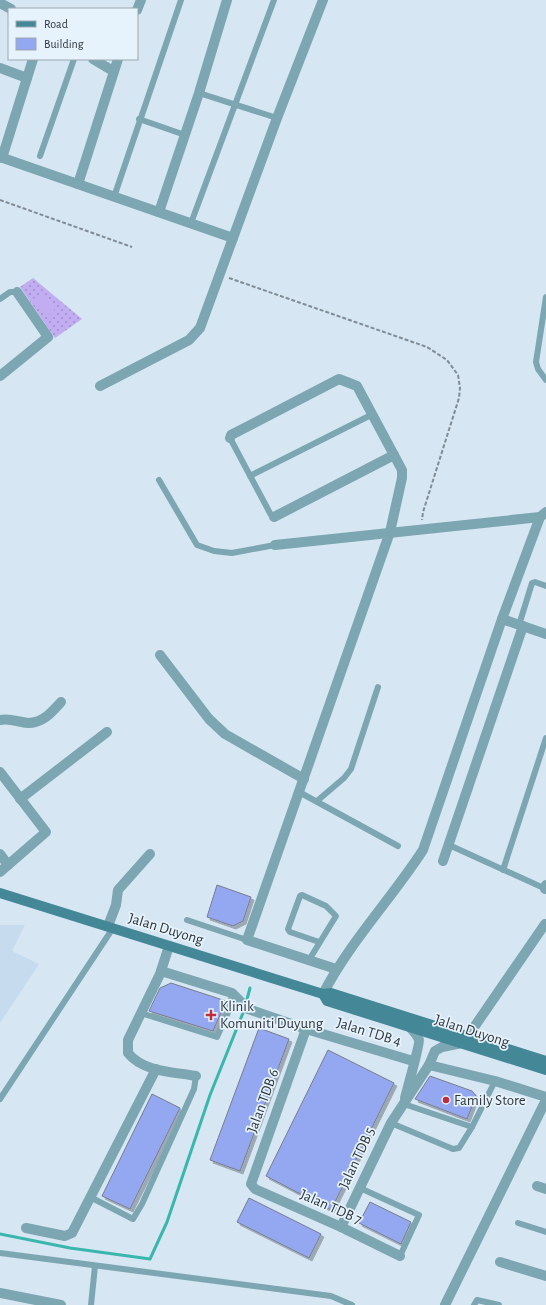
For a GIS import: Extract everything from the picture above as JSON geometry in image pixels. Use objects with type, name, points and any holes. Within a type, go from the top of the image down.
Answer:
[{"type":"main road","name":"Jalan Duyong","points":[[0,893],[323,994],[331,992],[546,1070]]},
{"type":"main road","name":"Jalan Duyong","points":[[323,994],[327,1000],[410,1027],[546,1061]]},
{"type":"street","points":[[159,212],[199,93],[227,0]]},
{"type":"street","points":[[100,386],[189,340],[200,328],[277,118],[323,0]]},
{"type":"street","points":[[0,3],[9,8]]},
{"type":"street","points":[[32,60],[1,157],[233,238]]},
{"type":"street","points":[[95,60],[114,72]]},
{"type":"street","points":[[78,184],[118,60]]},
{"type":"street","points":[[0,68],[27,78]]},
{"type":"street","points":[[0,376],[48,337],[17,292]]},
{"type":"street","points":[[230,438],[231,434],[339,379],[357,386],[402,470],[394,531],[247,940],[336,970]]},
{"type":"street","points":[[274,517],[394,455]]},
{"type":"street","points":[[275,545],[543,514],[502,619],[423,850],[406,876],[336,970],[323,994]]},
{"type":"street","points":[[502,619],[546,634]]},
{"type":"street","points":[[443,861],[521,626]]},
{"type":"street","points":[[160,655],[209,719],[225,734],[304,779]]},
{"type":"street","points":[[0,720],[8,719],[29,723],[38,721],[48,715],[61,702]]},
{"type":"street","points":[[20,799],[108,732]]},
{"type":"street","points":[[0,772],[46,832],[0,872]]},
{"type":"street","points":[[0,854],[8,865]]},
{"type":"street","points":[[110,927],[116,905],[118,890],[150,854]]},
{"type":"street","points":[[465,1040],[545,924]]},
{"type":"street","points":[[169,946],[161,971],[128,1040],[128,1053],[139,1064],[156,1069],[196,1076]]},
{"type":"street","points":[[161,971],[232,993]]},
{"type":"street","name":"Jalan TDB 4","points":[[232,993],[245,1006],[306,1029],[413,1061]]},
{"type":"street","points":[[404,1104],[413,1061],[419,1045],[419,1039],[410,1027]]},
{"type":"street","name":"Jalan TDB 6","points":[[251,1184],[306,1029]]},
{"type":"street","name":"Jalan TDB 5","points":[[341,1227],[391,1123],[429,1065],[435,1052],[442,1047],[465,1040]]},
{"type":"street","points":[[429,1065],[495,1081],[546,1097]]},
{"type":"street","points":[[26,1228],[66,1236],[72,1233],[156,1069]]},
{"type":"street","points":[[445,1305],[546,1100]]},
{"type":"street","name":"Jalan TDB 7","points":[[251,1184],[254,1189],[341,1227],[400,1256]]},
{"type":"street","points":[[500,1262],[546,1276]]},
{"type":"street","points":[[0,1293],[61,1305]]},
{"type":"lane","points":[[114,197],[139,119],[181,0]]},
{"type":"lane","points":[[191,224],[274,0]]},
{"type":"lane","points":[[40,156],[74,60]]},
{"type":"lane","points":[[199,93],[277,118]]},
{"type":"lane","points":[[139,119],[185,135]]},
{"type":"lane","points":[[0,300],[10,292],[17,292]]},
{"type":"lane","points":[[546,297],[536,366],[546,380]]},
{"type":"lane","points":[[539,341],[546,342]]},
{"type":"lane","points":[[250,476],[373,414]]},
{"type":"lane","points":[[230,438],[274,517]]},
{"type":"lane","points":[[159,480],[197,545],[214,551],[232,553],[275,545]]},
{"type":"lane","points":[[521,626],[532,583],[535,582],[546,586]]},
{"type":"lane","points":[[317,801],[344,778],[351,769],[378,687]]},
{"type":"lane","points":[[503,870],[546,738]]},
{"type":"lane","points":[[299,792],[398,846]]},
{"type":"lane","points":[[449,845],[546,888]]},
{"type":"lane","points":[[309,960],[336,916],[326,906],[305,895],[300,896],[288,929],[290,932],[319,942]]},
{"type":"lane","points":[[187,920],[247,940]]},
{"type":"lane","points":[[0,1099],[110,927]]},
{"type":"lane","points":[[141,1013],[216,1037],[230,1008],[232,993]]},
{"type":"lane","points":[[90,1197],[133,1219],[142,1204],[194,1089],[196,1076]]},
{"type":"lane","points":[[391,1123],[453,1149],[458,1148],[472,1127],[495,1081]]},
{"type":"lane","points":[[404,1104],[472,1127]]},
{"type":"lane","points":[[360,1188],[419,1215],[400,1256]]},
{"type":"lane","points":[[518,1223],[546,1232]]},
{"type":"lane","points":[[0,1253],[331,1296],[352,1305]]},
{"type":"lane","points":[[91,1305],[95,1266]]},
{"type":"lane","points":[[474,1305],[477,1300],[481,1299],[499,1305]]},
{"type":"path","points":[[0,200],[132,247]]},
{"type":"path","points":[[219,277],[427,347],[447,360],[458,375],[459,398],[417,529]]},
{"type":"shaded area","points":[[33,278],[82,319],[55,338],[20,287]]},
{"type":"shaded area","points":[[42,292],[55,311],[47,317],[33,299]]},
{"type":"shaded area","points":[[0,925],[25,925],[12,951],[39,964],[0,1023]]},
{"type":"building","points":[[217,885],[251,897],[243,921],[233,926],[207,917]]},
{"type":"building","points":[[171,983],[226,1001],[213,1031],[149,1011],[160,988]]},
{"type":"building","points":[[259,1028],[289,1039],[240,1171],[210,1160]]},
{"type":"building","points":[[328,1050],[394,1083],[331,1210],[266,1176]]},
{"type":"building","points":[[430,1076],[472,1091],[476,1096],[467,1119],[415,1099]]},
{"type":"building","points":[[152,1094],[180,1108],[130,1209],[102,1196]]},
{"type":"building","points":[[249,1198],[321,1234],[309,1258],[237,1222]]},
{"type":"building","points":[[370,1202],[411,1222],[401,1244],[359,1223]]},
{"type":"waterway","points":[[246,1003],[250,988]]},
{"type":"waterway","points":[[0,1234],[70,1248],[150,1259],[167,1222],[210,1095],[245,1008]]},
{"type":"place","name":"Klinik Komuniti Duyung","points":[[211,1015]]},
{"type":"place","name":"Family Store","points":[[446,1100]]}]
